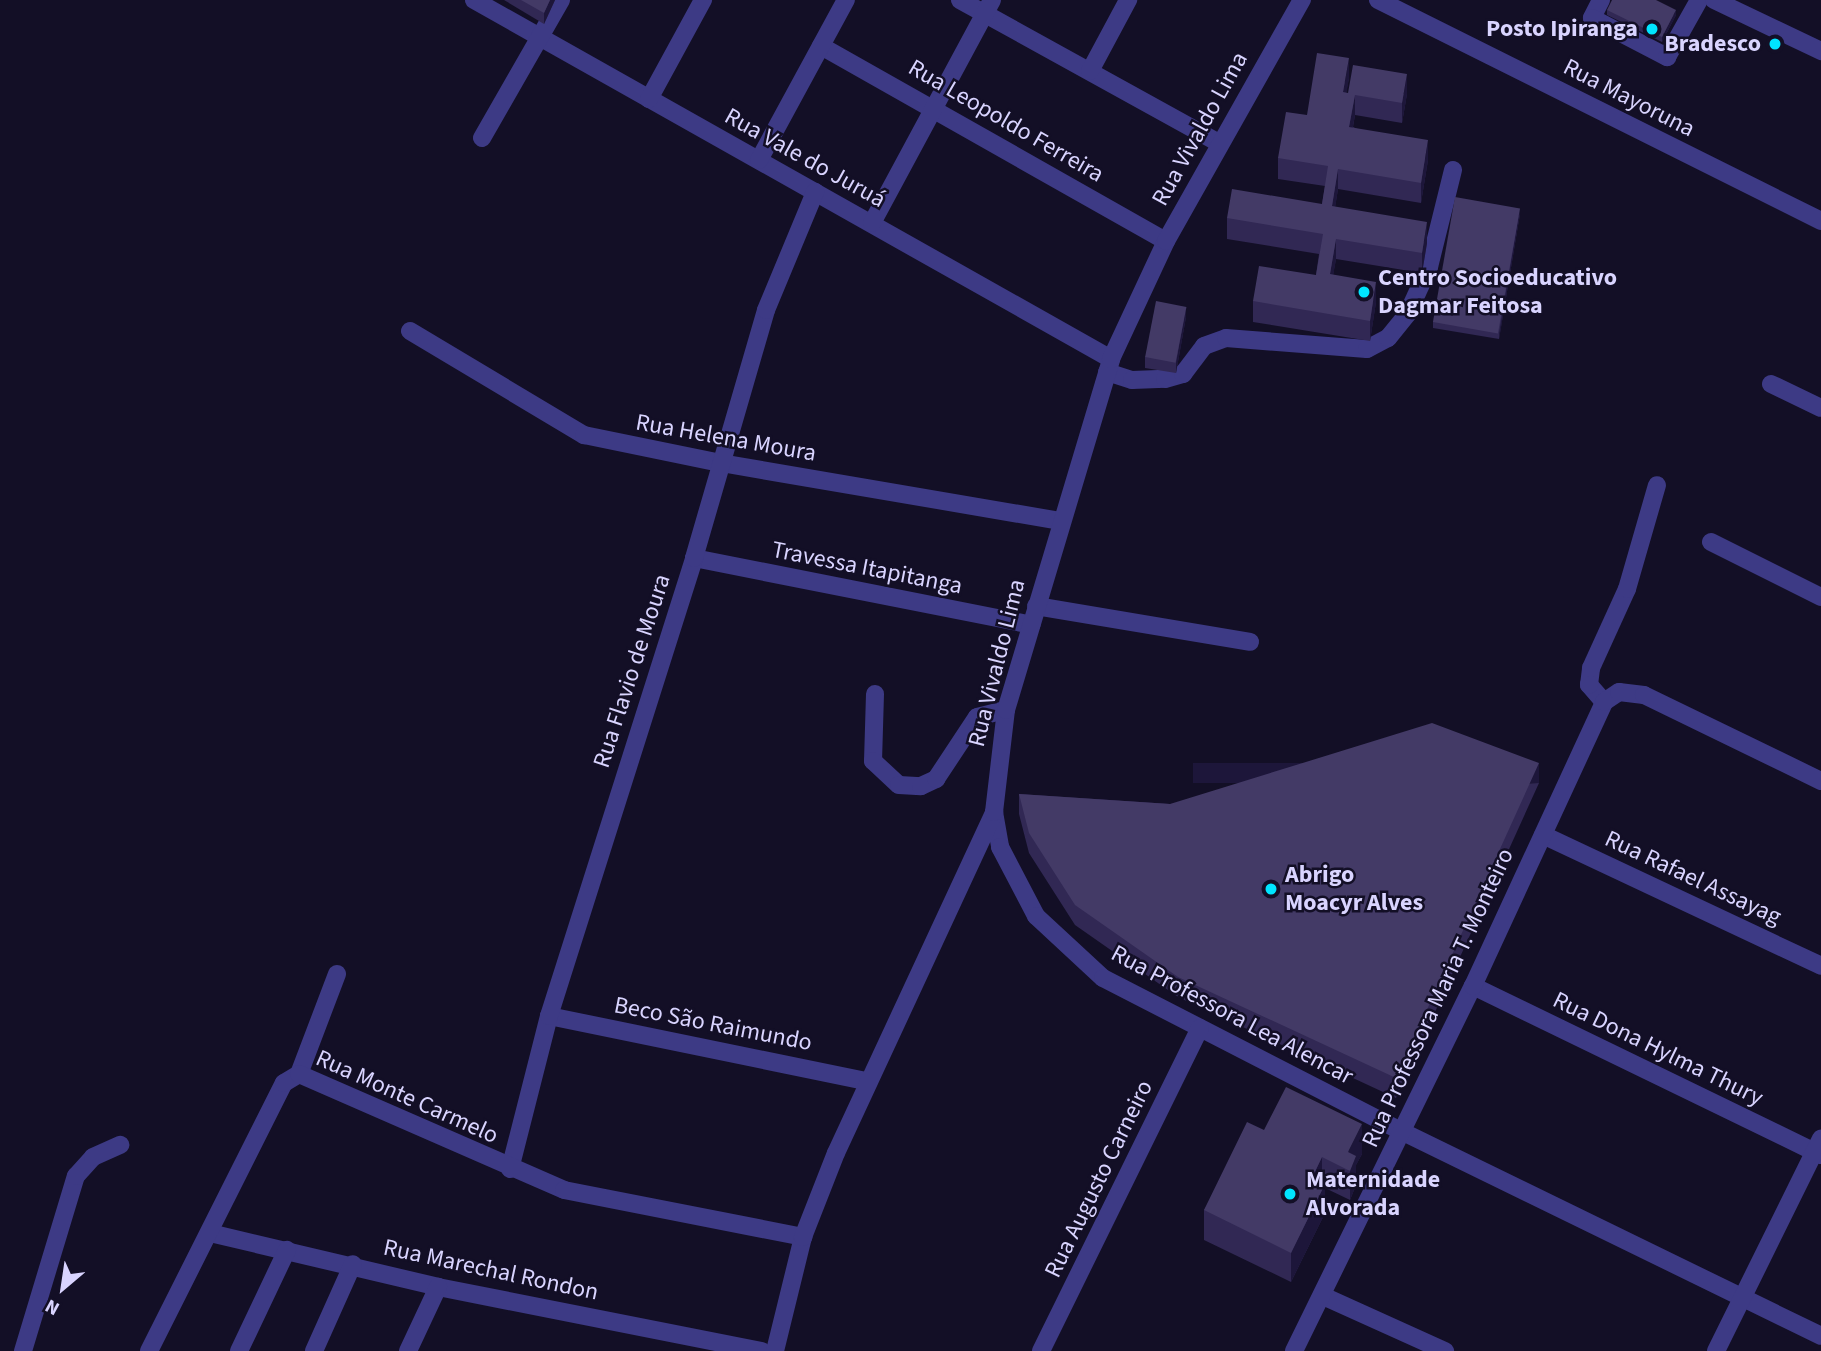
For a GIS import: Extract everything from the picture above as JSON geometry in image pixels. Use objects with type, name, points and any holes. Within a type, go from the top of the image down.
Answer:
[{"type":"street","name":"Rua Vale do Juruá","points":[[474,0],[540,40],[872,223],[1132,380],[1164,379],[1183,374],[1204,346],[1226,338],[1367,349],[1388,338],[1408,313],[1429,267],[1453,170]]},
{"type":"street","points":[[482,138],[561,0]]},
{"type":"street","points":[[649,99],[703,0]]},
{"type":"street","points":[[759,160],[846,0]]},
{"type":"street","points":[[960,0],[988,7],[1090,71],[1219,143]]},
{"type":"street","points":[[1090,71],[1129,0]]},
{"type":"street","name":"Rua Vivaldo Lima","points":[[775,1351],[803,1237],[867,1080],[993,812],[1006,710],[1060,521],[1109,366],[1166,241],[1302,0]]},
{"type":"street","name":"Rua Mayoruna","points":[[1378,0],[1821,221]]},
{"type":"street","points":[[1601,0],[1592,18],[1667,57],[1699,0]]},
{"type":"street","points":[[1714,0],[1741,6],[1821,51]]},
{"type":"street","points":[[872,223],[988,7]]},
{"type":"street","name":"Rua Leopoldo Ferreira","points":[[821,46],[1166,241]]},
{"type":"street","name":"Rua Flavio de Moura","points":[[510,1169],[548,1016],[694,558],[766,310],[815,192]]},
{"type":"street","name":"Rua Helena Moura","points":[[410,331],[584,435],[721,463],[1060,521]]},
{"type":"street","points":[[1771,384],[1821,408]]},
{"type":"street","points":[[1657,485],[1627,589],[1591,668],[1589,685],[1604,702],[1619,692],[1644,695],[1821,781]]},
{"type":"street","points":[[1711,542],[1821,597]]},
{"type":"street","name":"Travessa Itapitanga","points":[[694,558],[1031,625]]},
{"type":"street","points":[[1036,606],[1250,642]]},
{"type":"street","points":[[875,694],[873,761],[882,774],[900,785],[921,786],[936,779],[976,717],[1006,710]]},
{"type":"street","name":"Rua Professora Maria T. Monteiro","points":[[1294,1351],[1473,986],[1604,702]]},
{"type":"street","name":"Rua Professora Lea Alencar","points":[[993,812],[1000,847],[1013,878],[1036,916],[1066,949],[1103,978],[1403,1132],[1821,1336]]},
{"type":"street","name":"Rua Rafael Assayag","points":[[1543,835],[1821,966]]},
{"type":"street","points":[[299,1074],[337,974]]},
{"type":"street","name":"Rua Dona Hylma Thury","points":[[1473,986],[1819,1149]]},
{"type":"street","name":"Beco São Raimundo","points":[[548,1016],[867,1080]]},
{"type":"street","name":"Rua Augusto Carneiro","points":[[1041,1351],[1200,1028]]},
{"type":"street","name":"Rua Monte Carmelo","points":[[149,1351],[284,1083],[299,1074],[510,1169],[564,1190],[803,1237]]},
{"type":"street","points":[[23,1351],[76,1176],[93,1157],[120,1145]]},
{"type":"street","points":[[1716,1351],[1819,1149]]},
{"type":"street","name":"Rua Marechal Rondon","points":[[210,1233],[353,1264],[438,1287],[762,1351]]},
{"type":"street","points":[[239,1351],[287,1250]]},
{"type":"street","points":[[314,1351],[353,1264]]},
{"type":"street","points":[[408,1351],[438,1287]]},
{"type":"street","points":[[1323,1296],[1445,1351]]},
{"type":"building","points":[[521,0],[550,0],[544,13]]},
{"type":"building","name":"Posto Ipiranga","points":[[1612,0],[1656,0],[1676,10],[1662,37],[1607,10]]},
{"type":"building","points":[[1317,53],[1349,58],[1343,92],[1348,93],[1353,65],[1407,74],[1402,103],[1355,95],[1349,127],[1428,140],[1421,183],[1338,169],[1332,206],[1427,222],[1422,253],[1336,239],[1330,274],[1376,282],[1370,321],[1253,301],[1259,266],[1316,275],[1323,234],[1227,218],[1232,189],[1322,204],[1328,166],[1278,158],[1286,112],[1307,115]]},
{"type":"building","points":[[1455,197],[1520,208],[1498,334],[1433,322]]},
{"type":"building","points":[[1156,301],[1186,307],[1176,363],[1145,357]]},
{"type":"building","name":"Abrigo Moacyr Alves","points":[[1432,723],[1539,763],[1396,1078],[1178,977],[1075,905],[1029,833],[1019,794],[1170,804]]},
{"type":"building","points":[[1286,1087],[1362,1124],[1348,1152],[1356,1156],[1350,1171],[1322,1157],[1312,1178],[1325,1184],[1291,1253],[1204,1210],[1247,1122],[1264,1130]]},
{"type":"place","name":"Posto Ipiranga","points":[[1652,29]]},
{"type":"place","name":"Bradesco","points":[[1775,44]]},
{"type":"place","name":"Centro Socioeducativo Dagmar Feitosa","points":[[1364,292]]},
{"type":"place","name":"Abrigo Moacyr Alves","points":[[1271,889]]},
{"type":"place","name":"Maternidade Alvorada","points":[[1290,1194]]}]
